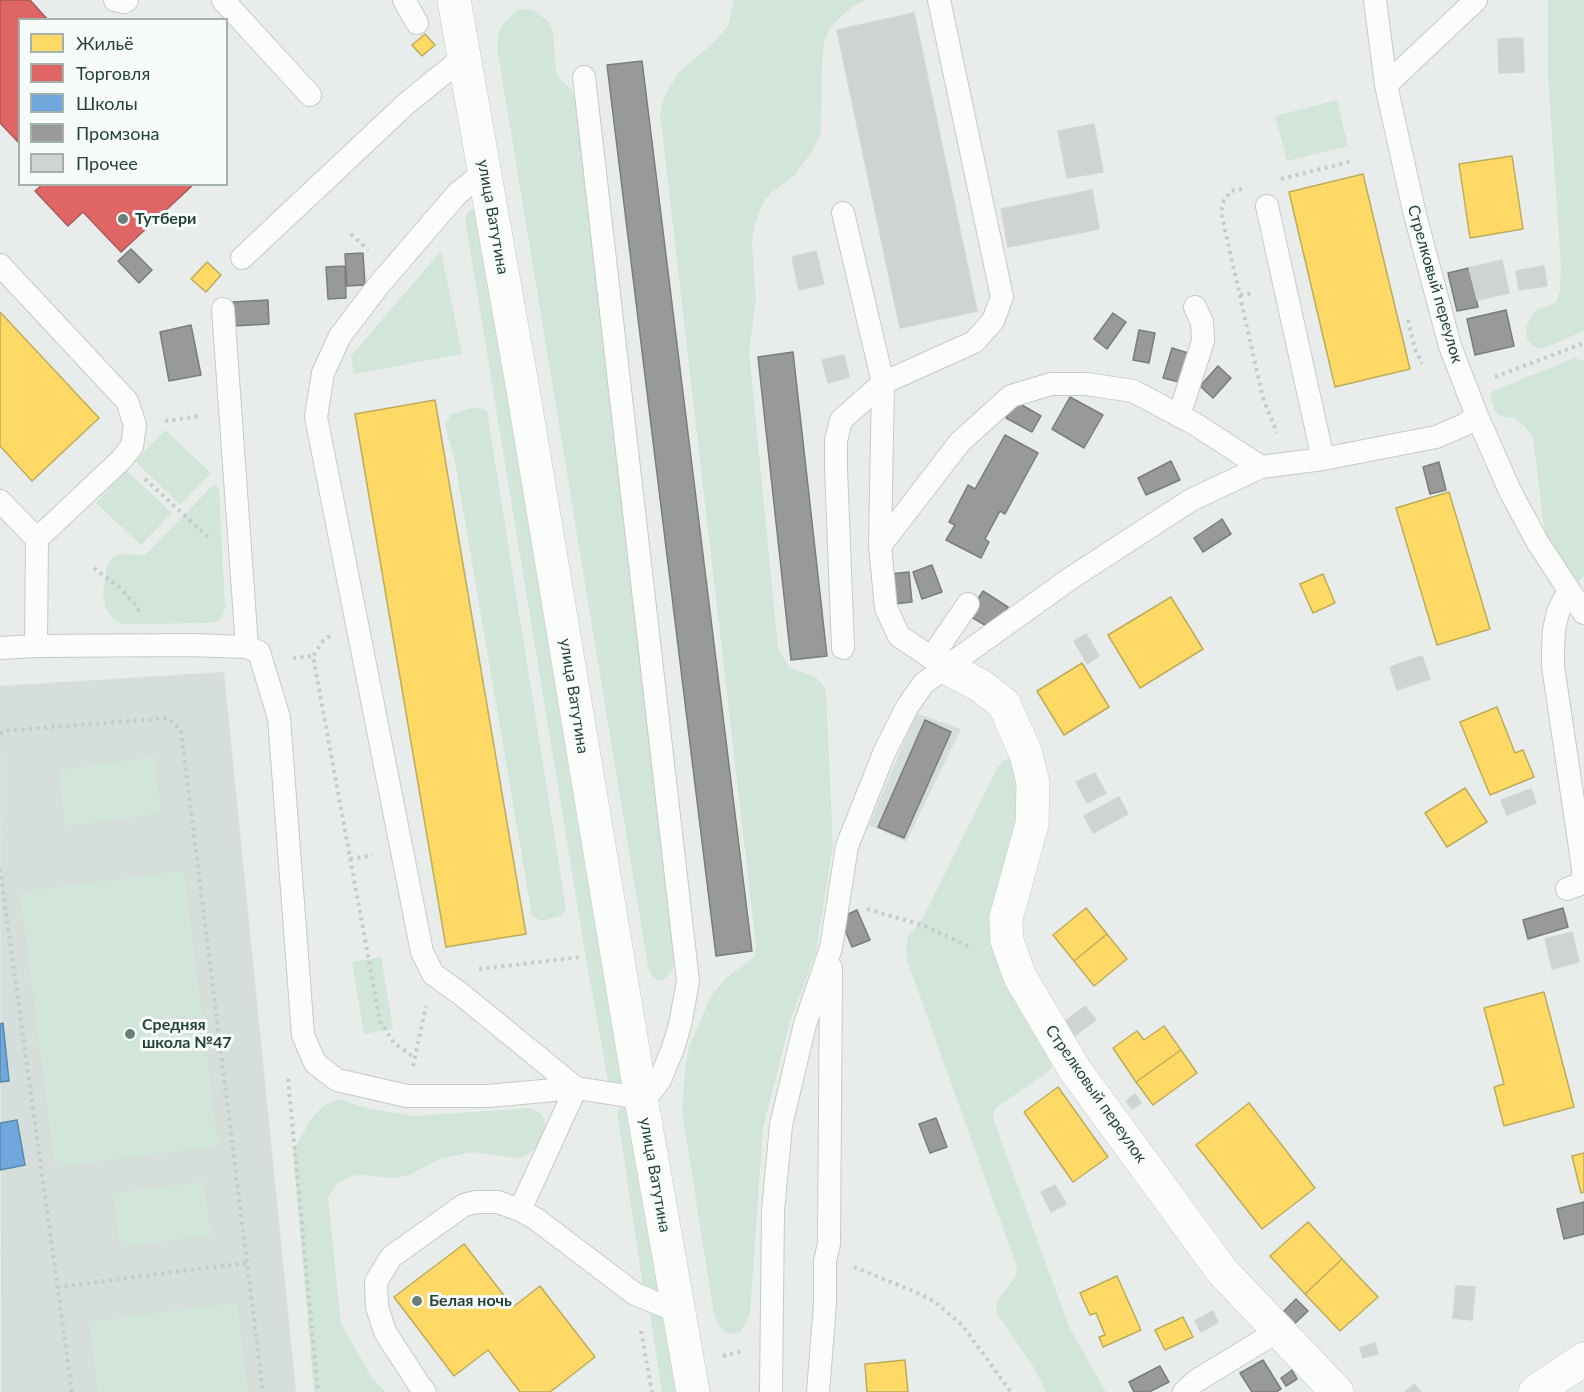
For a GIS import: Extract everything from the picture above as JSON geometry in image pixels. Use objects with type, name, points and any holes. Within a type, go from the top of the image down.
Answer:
[{"type":"street","name":"улица Ватутина","points":[[454,0],[691,1379]]},
{"type":"street","name":"Стрелковый переулок","points":[[939,663],[1005,704],[1026,754],[1033,783],[1032,824],[1006,918],[1007,941],[1020,977],[1075,1070],[1222,1271],[1337,1392]]},
{"type":"street","points":[[1534,1392],[1584,1359]]},
{"type":"lane","points":[[115,0],[124,2],[128,0]]},
{"type":"lane","points":[[223,0],[310,95]]},
{"type":"lane","points":[[404,0],[417,23]]},
{"type":"lane","points":[[843,648],[836,441],[841,420],[883,383],[974,342],[993,321],[1002,297],[939,0]]},
{"type":"lane","name":"Стрелковый переулок","points":[[1375,0],[1386,85],[1418,225],[1450,346],[1477,416],[1510,491],[1538,543],[1584,613]]},
{"type":"lane","points":[[1386,85],[1476,0]]},
{"type":"lane","points":[[242,258],[407,103],[465,56]]},
{"type":"lane","points":[[0,648],[157,645],[247,647],[259,652],[279,718],[303,1035],[315,1063],[337,1080],[407,1096],[488,1096],[576,1088],[641,1098],[650,1093],[660,1080],[673,1047],[680,1025],[688,981],[584,77]]},
{"type":"lane","points":[[485,171],[457,194],[378,286],[340,336],[323,372],[316,417],[422,952],[433,974],[576,1088]]},
{"type":"lane","points":[[1268,206],[1323,459]]},
{"type":"lane","points":[[843,213],[883,383],[880,546],[886,608],[899,636],[939,663]]},
{"type":"lane","points":[[0,265],[127,400],[135,425],[132,446],[122,459],[37,539]]},
{"type":"lane","points":[[1179,416],[1203,341],[1202,322],[1195,307]]},
{"type":"lane","points":[[223,309],[247,647]]},
{"type":"lane","points":[[880,546],[960,442],[1011,396],[1052,384],[1086,384],[1133,391],[1179,416],[1261,467]]},
{"type":"lane","points":[[939,663],[1181,506],[1261,467],[1323,459],[1436,437],[1464,425],[1477,416]]},
{"type":"lane","points":[[0,501],[37,539],[36,646]]},
{"type":"lane","points":[[1568,889],[1578,885],[1583,879],[1583,868],[1553,666],[1553,650],[1558,612],[1569,590]]},
{"type":"lane","points":[[818,1392],[825,1304],[825,1261],[829,1244],[831,948],[847,846],[884,753],[907,707],[939,663],[968,604]]},
{"type":"lane","points":[[771,1392],[773,1211],[781,1125],[805,1024],[831,948]]},
{"type":"lane","points":[[519,1210],[576,1088]]},
{"type":"lane","points":[[425,1392],[385,1332],[376,1307],[376,1281],[392,1257],[464,1205],[476,1202],[498,1202],[519,1210],[536,1219],[635,1294],[679,1312]]},
{"type":"lane","points":[[1184,1392],[1196,1381],[1278,1331]]},
{"type":"path","points":[[351,234],[370,253],[375,248]]},
{"type":"path","points":[[1466,388],[1584,343]]},
{"type":"path","points":[[135,425],[231,412]]},
{"type":"path","points":[[143,477],[242,568]]},
{"type":"path","points":[[94,568],[119,587],[136,605],[157,645]]},
{"type":"path","points":[[356,622],[343,627],[323,641],[313,656],[380,1021],[394,1043],[415,1058]]},
{"type":"path","points":[[0,734],[4,731],[167,717],[181,730],[263,1392]]},
{"type":"path","points":[[0,869],[72,1392]]},
{"type":"path","points":[[838,903],[882,912],[925,926],[975,950],[1013,961]]},
{"type":"path","points":[[407,1096],[433,974],[580,957]]},
{"type":"path","points":[[825,1261],[850,1265],[933,1301],[962,1325],[1011,1392]]},
{"type":"path","points":[[56,1287],[246,1263]]},
{"type":"path","points":[[691,1379],[771,1342]]},
{"type":"shaded area","name":"Средняя школа №47","points":[[224,672],[296,1392],[1,1392],[0,686]]},
{"type":"shaded area","points":[[916,713],[961,729],[906,842],[869,825]]},
{"type":"green space","points":[[734,0],[866,0],[852,7],[830,27],[824,43],[822,63],[821,133],[811,153],[794,176],[771,193],[763,203],[754,227],[752,244],[756,300],[749,352],[778,647],[792,669],[816,677],[826,690],[833,846],[816,952],[790,1022],[763,1128],[750,1314],[741,1332],[731,1334],[724,1331],[714,1315],[682,1111],[689,1047],[711,996],[726,978],[754,957],[756,946],[660,113],[664,97],[678,73],[713,43],[728,26]]},
{"type":"green space","points":[[1548,0],[1584,0],[1584,331],[1541,349],[1531,345],[1527,339],[1526,327],[1538,309],[1557,301],[1561,266],[1548,76]]},
{"type":"green space","points":[[518,10],[535,11],[549,22],[553,31],[556,74],[572,91],[575,98],[675,958],[672,971],[664,979],[658,981],[652,976],[648,967],[497,47],[499,31],[504,23]]},
{"type":"green space","points":[[1337,100],[1348,146],[1287,161],[1275,116]]},
{"type":"green space","points":[[480,206],[633,1084],[610,1086],[608,1081],[587,964],[465,219],[469,211]]},
{"type":"green space","points":[[441,251],[462,354],[354,374],[351,356]]},
{"type":"green space","points":[[1575,358],[1584,361],[1584,576],[1577,584],[1549,545],[1543,520],[1533,438],[1514,418],[1501,416],[1495,411],[1490,396],[1493,391]]},
{"type":"green space","points":[[476,407],[487,411],[566,909],[561,916],[541,921],[532,916],[455,462],[445,424],[451,414]]},
{"type":"green space","points":[[165,430],[211,473],[180,505],[135,461]]},
{"type":"green space","points":[[126,470],[172,513],[141,545],[96,503]]},
{"type":"green space","points":[[213,485],[219,488],[225,608],[222,617],[210,623],[122,624],[114,620],[106,609],[103,593],[107,565],[114,556],[143,555],[149,551]]},
{"type":"green space","points":[[154,757],[161,813],[65,826],[59,770]]},
{"type":"green space","points":[[1010,759],[1016,764],[1021,825],[995,919],[1052,1067],[997,1107],[993,1113],[994,1121],[1069,1327],[1106,1392],[1046,1392],[1033,1366],[998,1315],[996,1306],[999,1298],[1015,1278],[1017,1267],[907,960],[908,936],[924,916],[997,768],[1004,760]]},
{"type":"green space","points":[[184,871],[218,1146],[55,1167],[20,892]]},
{"type":"green space","points":[[381,957],[393,1029],[364,1034],[352,962]]},
{"type":"green space","points":[[338,1099],[370,1109],[414,1116],[531,1108],[540,1113],[545,1120],[544,1132],[537,1148],[523,1157],[473,1152],[442,1158],[409,1175],[394,1178],[352,1176],[337,1184],[328,1197],[341,1323],[373,1380],[386,1392],[314,1392],[293,1150],[311,1119],[323,1106]]},
{"type":"green space","points":[[626,1102],[663,1295],[643,1287],[617,1111]]},
{"type":"green space","points":[[204,1182],[210,1235],[120,1247],[113,1193]]},
{"type":"green space","points":[[237,1303],[248,1392],[98,1392],[89,1322]]},
{"type":"green space","points":[[653,1311],[671,1313],[689,1392],[662,1392],[650,1314]]},
{"type":"building: Жильё","points":[[425,34],[435,45],[422,56],[412,45]]},
{"type":"building: Жильё","points":[[1512,156],[1523,229],[1470,238],[1459,164]]},
{"type":"building: Жильё","points":[[1363,174],[1410,369],[1335,387],[1289,192]]},
{"type":"building: Жильё","points":[[207,262],[221,275],[206,292],[191,279]]},
{"type":"building: Жильё","points":[[0,312],[99,418],[32,481],[0,446]]},
{"type":"building: Жильё","points":[[435,400],[526,934],[446,947],[355,414]]},
{"type":"building: Жильё","points":[[1449,492],[1490,629],[1437,645],[1396,508]]},
{"type":"building: Жильё","points":[[1323,574],[1335,603],[1313,613],[1300,584]]},
{"type":"building: Жильё","points":[[1171,597],[1203,649],[1140,688],[1108,635]]},
{"type":"building: Жильё","points":[[1082,663],[1109,707],[1064,735],[1037,691]]},
{"type":"building: Жильё","points":[[1497,707],[1515,753],[1523,750],[1534,777],[1490,795],[1460,722]]},
{"type":"building: Жильё","points":[[1465,788],[1487,822],[1447,847],[1425,813]]},
{"type":"building: Жильё","points":[[1086,908],[1107,934],[1074,961],[1053,935]]},
{"type":"building: Жильё","points":[[1107,934],[1127,959],[1094,986],[1074,961]]},
{"type":"building: Жильё","points":[[1544,992],[1574,1107],[1504,1126],[1494,1087],[1504,1084],[1484,1008]]},
{"type":"building: Жильё","points":[[1164,1026],[1181,1050],[1136,1082],[1113,1048],[1137,1031],[1144,1040]]},
{"type":"building: Жильё","points":[[1181,1050],[1197,1073],[1153,1105],[1136,1082]]},
{"type":"building: Жильё","points":[[1058,1087],[1108,1157],[1073,1182],[1024,1112]]},
{"type":"building: Жильё","points":[[1249,1103],[1315,1188],[1262,1229],[1196,1145]]},
{"type":"building: Жильё","points":[[1584,1153],[1584,1192],[1581,1193],[1572,1156]]},
{"type":"building: Жильё","points":[[1308,1222],[1342,1259],[1305,1294],[1270,1256]]},
{"type":"building: Жильё","points":[[464,1244],[513,1307],[540,1286],[595,1357],[550,1392],[520,1392],[488,1350],[454,1376],[394,1297]]},
{"type":"building: Жильё","points":[[1342,1259],[1378,1297],[1340,1331],[1305,1294]]},
{"type":"building: Жильё","points":[[1117,1276],[1141,1330],[1103,1347],[1099,1337],[1105,1335],[1096,1313],[1090,1315],[1080,1293]]},
{"type":"building: Жильё","points":[[1183,1317],[1193,1337],[1165,1350],[1155,1330]]},
{"type":"building: Жильё","points":[[905,1360],[908,1392],[867,1392],[865,1364]]},
{"type":"building: Торговля","points":[[0,0],[30,0],[46,18],[18,18],[18,142],[0,123]]},
{"type":"building: Торговля","name":"Тутбери","points":[[41,186],[192,186],[121,252],[83,212],[68,226],[35,191]]},
{"type":"building: Школы","points":[[3,1023],[9,1081],[0,1082],[0,1024]]},
{"type":"building: Школы","points":[[17,1120],[25,1165],[0,1170],[0,1123]]},
{"type":"building: Промзона","points":[[642,61],[752,951],[716,956],[607,65]]},
{"type":"building: Промзона","points":[[131,249],[152,270],[139,283],[118,261]]},
{"type":"building: Промзона","points":[[363,253],[365,285],[347,286],[345,254]]},
{"type":"building: Промзона","points":[[345,266],[346,298],[328,299],[326,267]]},
{"type":"building: Промзона","points":[[1469,268],[1478,307],[1457,311],[1448,273]]},
{"type":"building: Промзона","points":[[268,300],[269,324],[233,326],[233,302]]},
{"type":"building: Промзона","points":[[1506,310],[1514,346],[1475,355],[1467,319]]},
{"type":"building: Промзона","points":[[1113,313],[1126,322],[1107,349],[1094,339]]},
{"type":"building: Промзона","points":[[191,325],[201,375],[169,381],[160,332]]},
{"type":"building: Промзона","points":[[1139,330],[1155,333],[1149,363],[1133,360]]},
{"type":"building: Промзона","points":[[1172,348],[1188,353],[1179,382],[1163,378]]},
{"type":"building: Промзона","points":[[793,352],[827,656],[791,660],[758,357]]},
{"type":"building: Промзона","points":[[1218,366],[1231,378],[1213,398],[1200,386]]},
{"type":"building: Промзона","points":[[1070,397],[1103,415],[1084,448],[1052,429]]},
{"type":"building: Промзона","points":[[1015,401],[1041,416],[1032,432],[1006,418]]},
{"type":"building: Промзона","points":[[1005,435],[1038,453],[1005,514],[1000,511],[985,539],[989,542],[981,558],[946,540],[955,525],[949,522],[968,485],[975,489]]},
{"type":"building: Промзона","points":[[1171,461],[1180,480],[1146,495],[1138,478]]},
{"type":"building: Промзона","points":[[1439,462],[1446,490],[1430,494],[1423,467]]},
{"type":"building: Промзона","points":[[1222,519],[1231,534],[1203,552],[1194,538]]},
{"type":"building: Промзона","points":[[932,565],[942,592],[922,599],[913,572]]},
{"type":"building: Промзона","points":[[909,572],[912,602],[893,604],[890,574]]},
{"type":"building: Промзона","points":[[983,591],[1008,607],[993,630],[968,615]]},
{"type":"building: Промзона","points":[[925,720],[951,732],[904,838],[878,827]]},
{"type":"building: Промзона","points":[[1563,908],[1568,927],[1528,939],[1523,920]]},
{"type":"building: Промзона","points":[[857,910],[870,940],[852,947],[840,918]]},
{"type":"building: Промзона","points":[[936,1118],[947,1147],[930,1153],[919,1124]]},
{"type":"building: Промзона","points":[[1584,1202],[1584,1234],[1564,1239],[1557,1209]]},
{"type":"building: Промзона","points":[[1296,1299],[1308,1311],[1289,1329],[1278,1317]]},
{"type":"building: Промзона","points":[[1263,1360],[1281,1389],[1276,1392],[1252,1392],[1240,1373]]},
{"type":"building: Промзона","points":[[1160,1366],[1169,1382],[1149,1392],[1134,1392],[1129,1382]]},
{"type":"building: Промзона","points":[[1292,1370],[1297,1379],[1286,1386],[1281,1378]]},
{"type":"building: Прочее","points":[[914,13],[977,311],[900,328],[837,30]]},
{"type":"building: Прочее","points":[[1523,38],[1524,72],[1499,73],[1498,39]]},
{"type":"building: Прочее","points":[[1094,124],[1103,172],[1067,178],[1058,131]]},
{"type":"building: Прочее","points":[[1092,190],[1099,229],[1008,247],[1001,209]]},
{"type":"building: Прочее","points":[[816,251],[824,284],[799,290],[792,257]]},
{"type":"building: Прочее","points":[[1502,260],[1509,293],[1477,300],[1469,268]]},
{"type":"building: Прочее","points":[[1544,266],[1547,286],[1519,290],[1516,271]]},
{"type":"building: Прочее","points":[[844,355],[849,377],[828,383],[822,360]]},
{"type":"building: Прочее","points":[[1086,634],[1099,656],[1087,664],[1074,641]]},
{"type":"building: Прочее","points":[[1422,656],[1430,679],[1397,690],[1390,667]]},
{"type":"building: Прочее","points":[[1095,773],[1106,793],[1087,803],[1076,782]]},
{"type":"building: Прочее","points":[[1531,789],[1536,803],[1507,815],[1501,800]]},
{"type":"building: Прочее","points":[[1119,797],[1128,814],[1093,833],[1084,816]]},
{"type":"building: Прочее","points":[[1572,932],[1579,962],[1552,969],[1545,939]]},
{"type":"building: Прочее","points":[[1085,1006],[1096,1020],[1073,1037],[1063,1023]]},
{"type":"building: Прочее","points":[[1135,1094],[1141,1103],[1132,1109],[1126,1101]]},
{"type":"building: Прочее","points":[[1055,1185],[1066,1204],[1051,1212],[1041,1192]]},
{"type":"building: Прочее","points":[[1456,1286],[1475,1287],[1472,1320],[1453,1318]]},
{"type":"building: Прочее","points":[[1213,1311],[1218,1322],[1201,1332],[1195,1321]]},
{"type":"building: Прочее","points":[[1375,1343],[1378,1354],[1363,1358],[1360,1348]]},
{"type":"building: Прочее","points":[[1414,1384],[1421,1392],[1405,1392]]},
{"type":"place","name":"Тутбери","points":[[123,219]]},
{"type":"place","name":"Средняя школа №47","points":[[130,1034]]},
{"type":"place","name":"Белая ночь","points":[[417,1301]]}]
